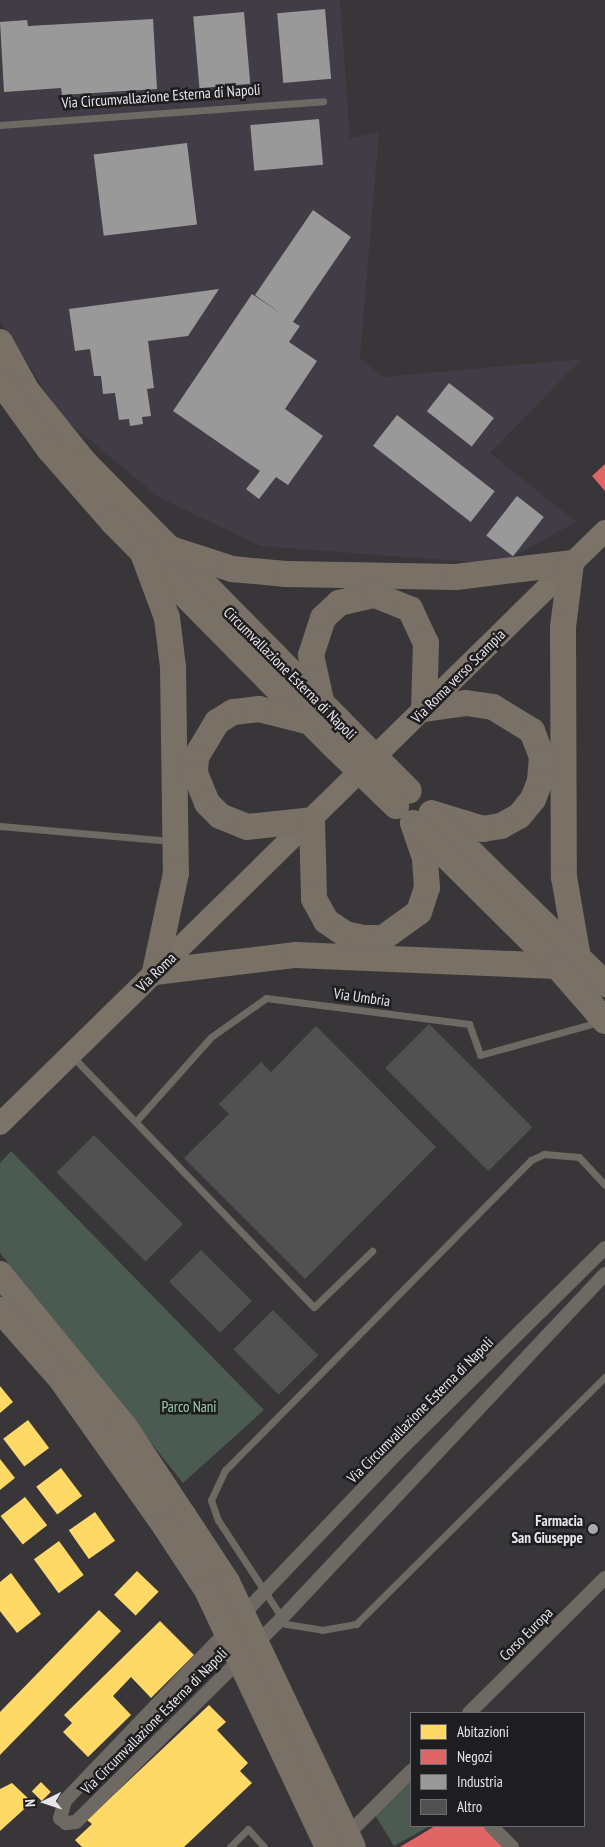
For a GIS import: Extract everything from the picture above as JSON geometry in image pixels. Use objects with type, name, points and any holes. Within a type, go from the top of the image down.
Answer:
[{"type":"highway","name":"Circumvallazione Esterna di Napoli","points":[[0,342],[27,391],[154,552]]},
{"type":"highway","name":"Circumvallazione Esterna di Napoli","points":[[0,381],[49,449],[568,962],[605,984]]},
{"type":"highway","points":[[154,552],[232,569],[286,574],[456,577],[571,564],[563,627],[564,858],[568,962],[296,954],[155,972],[165,941],[177,841],[173,667],[167,618],[154,552]]},
{"type":"highway","points":[[375,594],[410,609],[420,624],[428,665],[424,709],[466,703],[493,707],[532,731],[542,757],[540,781],[533,798],[519,816],[501,826],[483,828],[412,809],[425,858],[427,888],[419,912],[383,938],[364,938],[345,934],[326,921],[314,899],[312,820],[247,828],[220,816],[208,803],[195,773],[205,736],[233,712],[259,709],[316,714],[311,655],[314,635],[339,603],[375,594]]},
{"type":"highway","name":"Circumvallazione Esterna di Napoli","points":[[568,962],[604,1021]]},
{"type":"highway","points":[[0,1274],[124,1426],[174,1520],[328,1847]]},
{"type":"highway","points":[[0,1310],[62,1379],[174,1520],[227,1582],[353,1847]]},
{"type":"main road","name":"Via Roma verso Scampia","points":[[312,820],[605,532]]},
{"type":"main road","name":"Via Roma","points":[[0,1124],[312,820]]},
{"type":"street","name":"Via Circumvallazione Esterna di Napoli","points":[[605,1248],[402,1448],[266,1595],[65,1802],[60,1818],[66,1823],[76,1822],[282,1618],[605,1274]]},
{"type":"street","name":"Corso Europa","points":[[470,1712],[605,1578]]},
{"type":"street","points":[[335,1847],[410,1772]]},
{"type":"street","points":[[492,1827],[512,1847]]},
{"type":"lane","name":"Via Circumvallazione Esterna di Napoli","points":[[0,125],[324,101]]},
{"type":"lane","points":[[0,826],[177,841]]},
{"type":"lane","name":"Via Umbria","points":[[138,1119],[211,1037],[266,998],[469,1024],[480,1056],[604,1021]]},
{"type":"lane","points":[[71,1055],[138,1119],[314,1307],[372,1250]]},
{"type":"lane","points":[[605,1185],[579,1157],[544,1154],[531,1160],[225,1470],[211,1500],[218,1520],[282,1618],[304,1630],[356,1624],[605,1377]]},
{"type":"lane","points":[[592,1261],[605,1274]]},
{"type":"lane","points":[[230,1847],[248,1829],[264,1847]]},
{"type":"shaded area","points":[[0,0],[340,0],[350,138],[379,132],[360,358],[383,377],[582,359],[490,453],[576,522],[499,564],[260,546],[158,497],[62,417],[0,321]]},
{"type":"green space","name":"Parco Nani","points":[[11,1151],[264,1410],[183,1483],[0,1253],[0,1163]]},
{"type":"green space","points":[[410,1780],[410,1827],[428,1827],[394,1846],[375,1815]]},
{"type":"building: Abitazioni","points":[[0,1386],[13,1402],[0,1413]]},
{"type":"building: Abitazioni","points":[[28,1420],[49,1448],[24,1467],[3,1439]]},
{"type":"building: Abitazioni","points":[[0,1459],[15,1478],[0,1490]]},
{"type":"building: Abitazioni","points":[[61,1468],[82,1496],[57,1515],[36,1487]]},
{"type":"building: Abitazioni","points":[[25,1497],[47,1525],[23,1544],[1,1516]]},
{"type":"building: Abitazioni","points":[[95,1512],[115,1541],[89,1559],[69,1530]]},
{"type":"building: Abitazioni","points":[[59,1541],[84,1575],[59,1593],[34,1559]]},
{"type":"building: Abitazioni","points":[[137,1571],[159,1592],[136,1616],[114,1595]]},
{"type":"building: Abitazioni","points":[[11,1573],[41,1614],[17,1633],[0,1611],[0,1582]]},
{"type":"building: Abitazioni","points":[[99,1610],[121,1631],[0,1755],[0,1712]]},
{"type":"building: Abitazioni","points":[[160,1621],[194,1655],[151,1698],[131,1677],[113,1696],[131,1715],[88,1757],[63,1732],[72,1723],[64,1715]]},
{"type":"building: Abitazioni","points":[[209,1705],[226,1722],[217,1730],[248,1763],[240,1771],[252,1783],[184,1847],[82,1847],[75,1840],[92,1824],[87,1820]]},
{"type":"building: Abitazioni","points":[[41,1782],[51,1792],[42,1801],[32,1791]]},
{"type":"building: Abitazioni","points":[[12,1783],[32,1802],[0,1831],[0,1789]]},
{"type":"building: Negozi","points":[[605,464],[605,491],[592,476]]},
{"type":"building: Negozi","points":[[433,1827],[484,1827],[504,1847],[400,1847]]},
{"type":"building: Industria","points":[[325,9],[331,79],[283,83],[277,13]]},
{"type":"building: Industria","points":[[244,12],[250,84],[199,88],[193,16]]},
{"type":"building: Industria","points":[[153,19],[157,89],[62,95],[61,88],[4,92],[0,22],[27,20],[28,26]]},
{"type":"building: Industria","points":[[319,119],[323,165],[254,171],[250,125]]},
{"type":"building: Industria","points":[[187,143],[197,224],[104,236],[94,154]]},
{"type":"building: Industria","points":[[313,210],[351,237],[293,322],[300,326],[289,342],[317,361],[285,409],[323,436],[288,485],[276,477],[259,499],[246,489],[260,471],[173,411],[252,294],[283,315],[255,295]]},
{"type":"building: Industria","points":[[219,289],[188,336],[148,341],[154,388],[147,389],[151,416],[142,417],[143,424],[130,426],[129,419],[119,420],[115,393],[103,394],[101,376],[94,376],[90,349],[75,351],[69,309]]},
{"type":"building: Industria","points":[[449,383],[494,418],[472,446],[427,411]]},
{"type":"building: Industria","points":[[397,415],[495,491],[471,522],[373,446]]},
{"type":"building: Industria","points":[[517,496],[544,517],[513,556],[486,535]]},
{"type":"building: Altro","points":[[429,1024],[532,1127],[488,1171],[385,1068]]},
{"type":"building: Altro","points":[[316,1026],[436,1147],[305,1279],[184,1158],[229,1114],[219,1104],[261,1062],[271,1072]]},
{"type":"building: Altro","points":[[94,1135],[183,1224],[146,1262],[57,1172]]},
{"type":"building: Altro","points":[[201,1250],[252,1301],[220,1333],[169,1282]]},
{"type":"building: Altro","points":[[273,1310],[318,1355],[279,1395],[233,1350]]},
{"type":"place","name":"Farmacia San Giuseppe","points":[[593,1529]]}]
